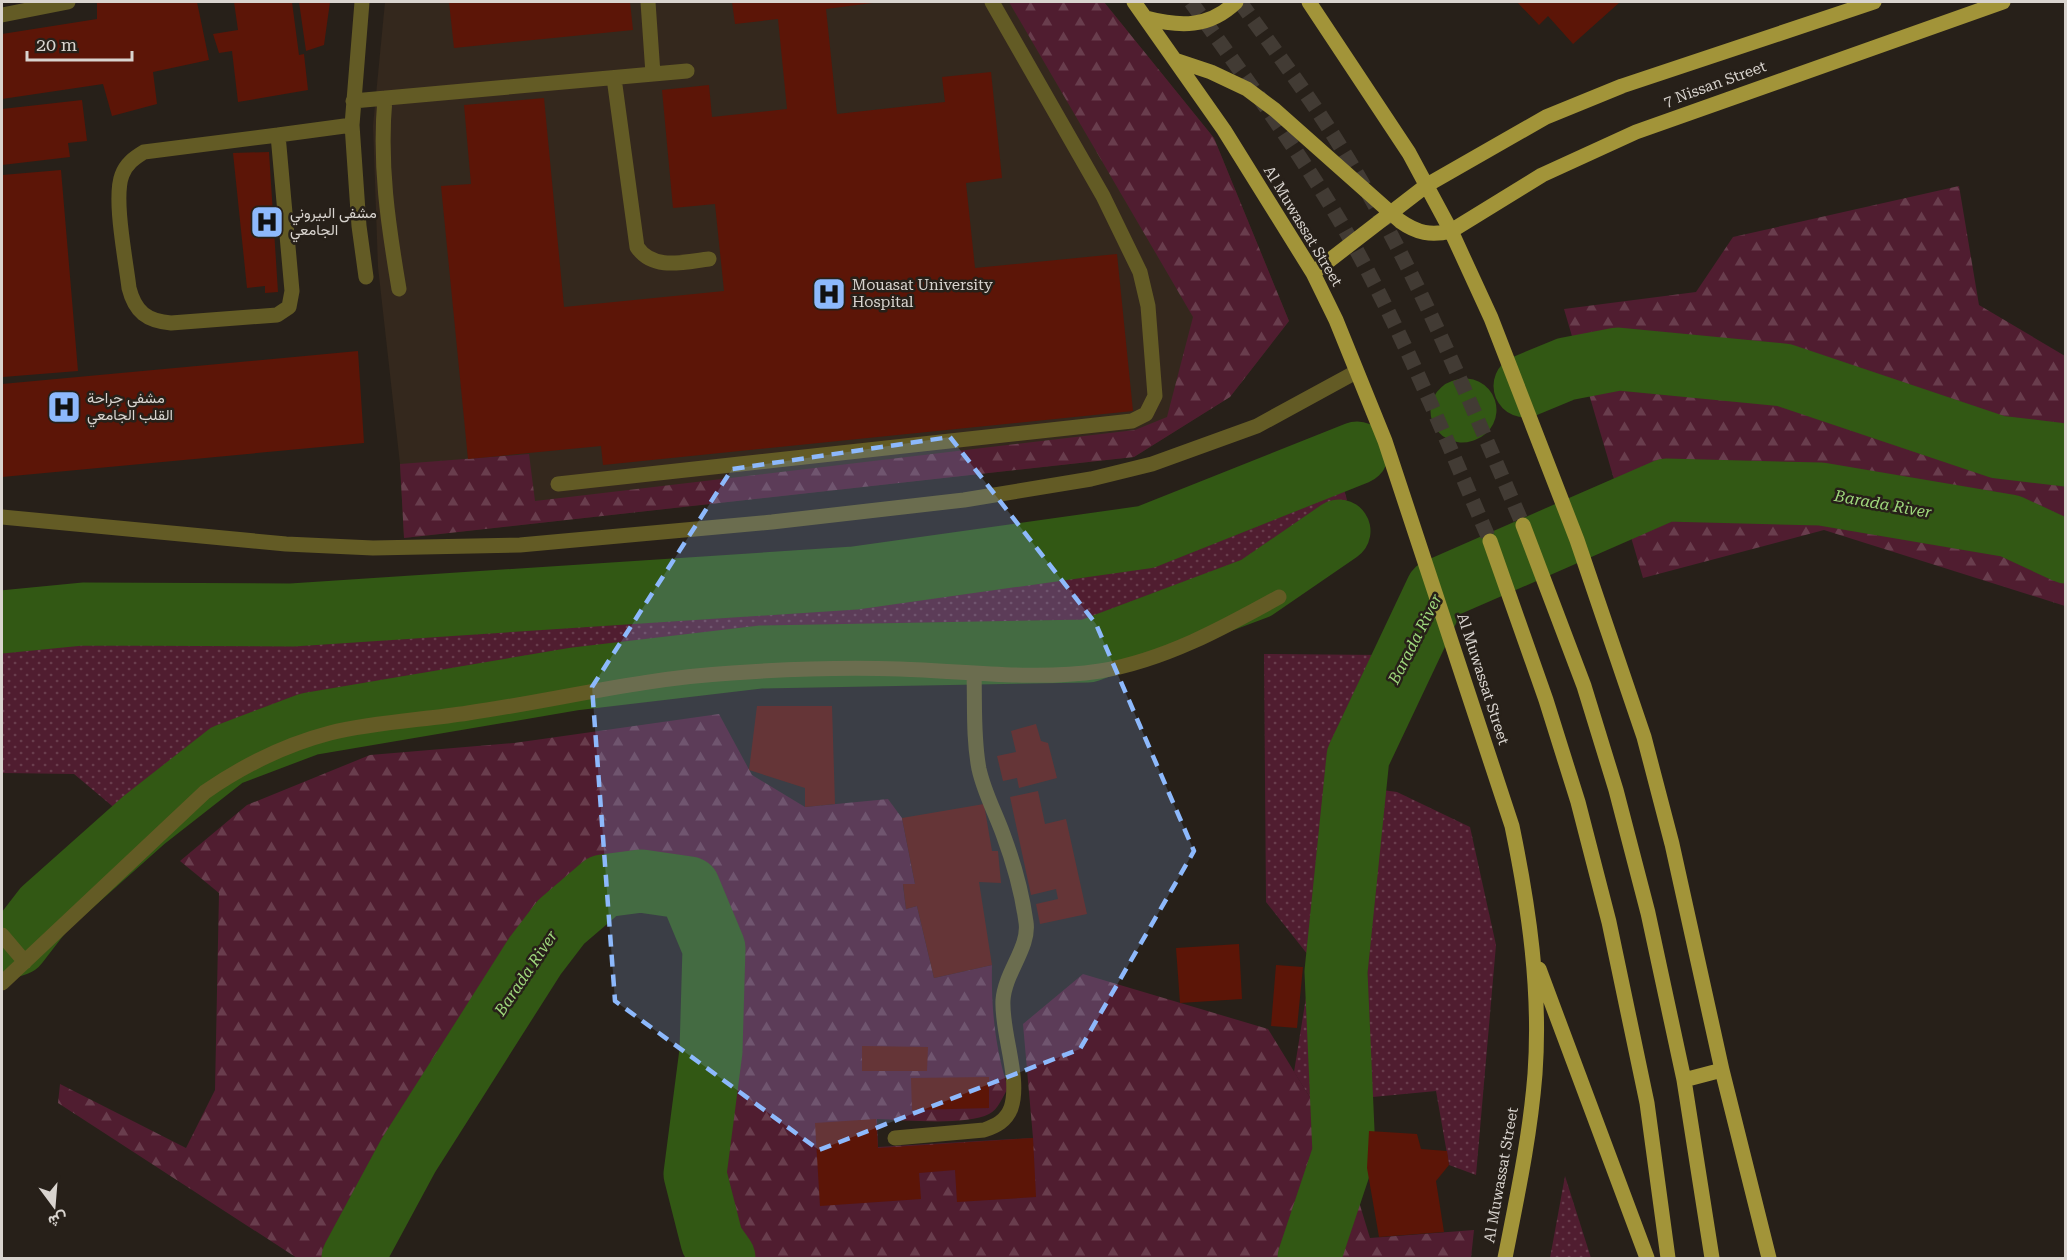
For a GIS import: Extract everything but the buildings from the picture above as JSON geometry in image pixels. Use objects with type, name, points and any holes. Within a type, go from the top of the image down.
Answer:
[{"type":"main road","name":"Al Muwassat Street","points":[[1134,2],[1224,130],[1313,273],[1336,320],[1385,441],[1512,826],[1526,890],[1533,955],[1536,1020],[1535,1073],[1530,1126],[1505,1258]]},
{"type":"main road","points":[[1146,18],[1172,25],[1187,25],[1217,17],[1236,2]]},
{"type":"main road","points":[[1309,2],[1377,103],[1452,231],[1491,318],[1577,540],[1644,736],[1672,844],[1722,1070],[1769,1258]]},
{"type":"main road","name":"7 Nissan Street","points":[[1313,273],[1427,185],[1503,139],[1582,101],[1874,2]]},
{"type":"main road","name":"7 Nissan Street","points":[[1452,231],[1542,175],[1636,132],[2004,2]]},
{"type":"main road","points":[[1175,60],[1211,72],[1247,89],[1275,110],[1412,229],[1425,234],[1452,231]]},
{"type":"main road","points":[[1523,525],[1584,686],[1616,790],[1648,913],[1684,1080],[1712,1258]]},
{"type":"main road","points":[[1490,541],[1550,711],[1578,802],[1609,922],[1647,1103],[1668,1258]]},
{"type":"main road","points":[[1533,955],[1647,1258]]},
{"type":"main road","points":[[1684,1080],[1722,1070]]},
{"type":"street","points":[[2,15],[68,2]]},
{"type":"street","points":[[362,2],[352,125],[358,226],[366,277]]},
{"type":"street","points":[[648,2],[653,74]]},
{"type":"street","points":[[558,484],[1132,421],[1146,414],[1155,396],[1148,306],[1140,272],[1103,196],[992,2]]},
{"type":"street","points":[[353,101],[687,71]]},
{"type":"street","points":[[614,78],[637,247],[641,254],[657,263],[709,259]]},
{"type":"street","points":[[385,98],[381,158],[383,190],[399,289]]},
{"type":"street","points":[[278,135],[292,291],[289,307],[278,315],[171,323],[156,322],[142,315],[133,303],[129,288],[119,193],[127,165],[144,152],[352,125]]},
{"type":"street","points":[[2,517],[286,544],[373,548],[520,545],[760,523],[964,500],[1091,479],[1152,464],[1257,426],[1356,372]]},
{"type":"street","points":[[2,983],[120,869],[205,792],[235,772],[301,742],[366,727],[487,710],[651,680],[783,670],[900,669],[974,674],[1047,675],[1101,671],[1155,657],[1201,639],[1280,597]]},
{"type":"street","points":[[895,1138],[984,1131],[1005,1119],[1013,1099],[1003,1009],[1004,990],[1009,972],[1023,946],[1027,925],[1003,835],[986,793],[979,768],[975,735],[974,674]]},
{"type":"street","points":[[2,935],[25,962]]},
{"type":"highlighted area","points":[[950,437],[1096,624],[1194,851],[1080,1049],[819,1150],[615,1001],[592,687],[732,469]]},
{"type":"shaded area","name":"Mouasat University Hospital","points":[[385,2],[1104,2],[1214,138],[1289,321],[1230,397],[1134,457],[404,538],[400,464],[378,267],[373,126]]},
{"type":"green space","points":[[1009,2],[1104,2],[1214,138],[1289,321],[1230,397],[1134,457],[404,538],[400,464],[529,454],[535,501],[1135,430],[1167,417],[1193,317]]},
{"type":"green space","points":[[1959,186],[1979,305],[2065,356],[2065,606],[1824,530],[1643,578],[1564,309],[1696,292],[1733,237]]},
{"type":"green space","points":[[1342,482],[1347,500],[1254,586],[1084,645],[778,651],[588,675],[314,717],[213,756],[136,826],[74,774],[2,773],[2,636],[295,632],[850,595],[1152,548]]},
{"type":"green space","points":[[1264,654],[1383,655],[1343,749],[1324,978],[1326,1050],[1319,1112],[1294,1072],[1312,960],[1266,902]]},
{"type":"green space","points":[[719,714],[752,775],[805,807],[888,799],[902,818],[915,884],[903,885],[906,909],[917,906],[934,978],[992,965],[995,1027],[1008,1088],[1000,1103],[989,1114],[966,1120],[877,1119],[878,1147],[1033,1138],[1023,1024],[1083,974],[1268,1029],[1344,1153],[1370,1238],[1474,1230],[1471,1258],[734,1258],[715,1230],[706,1171],[729,992],[721,933],[707,896],[668,863],[589,858],[530,926],[326,1258],[297,1258],[58,1103],[60,1084],[186,1148],[215,1090],[219,893],[180,861],[247,805],[370,755],[514,743]]},
{"type":"green space","points":[[1375,789],[1397,792],[1470,827],[1496,945],[1476,1175],[1449,1165],[1436,1091],[1362,1098]]},
{"type":"green space","points":[[1565,1176],[1591,1258],[1550,1258]]},
{"type":"waterway","points":[[1525,386],[1566,369],[1618,359],[1784,375],[1998,447],[2066,455]]},
{"type":"waterway","points":[[2,622],[83,614],[292,615],[855,578],[1146,537],[1357,453]]},
{"type":"waterway","name":"Barada River","points":[[1309,1258],[1344,1153],[1336,972],[1358,757],[1437,590],[1666,490],[1821,494],[2010,526],[2066,552]]},
{"type":"waterway","points":[[2,949],[17,944],[44,909],[144,820],[227,755],[309,724],[574,679],[761,657],[1088,651],[1256,588],[1339,531]]},
{"type":"waterway","name":"Barada River","points":[[353,1258],[408,1156],[535,956],[561,922],[603,886],[641,881],[689,888],[714,948],[711,1051],[695,1174],[712,1241],[724,1258]]},
{"type":"tunnel","points":[[1191,2],[1289,141],[1344,228],[1403,343],[1490,541]]},
{"type":"tunnel","points":[[1240,2],[1296,79],[1374,203],[1442,339],[1523,525]]},
{"type":"place","name":"مشفى البيروني الجامعي","points":[[267,222]]},
{"type":"place","name":"Mouasat University Hospital","points":[[829,294]]},
{"type":"place","name":"مشفى جراحة القلب الجامعي","points":[[64,407]]}]
